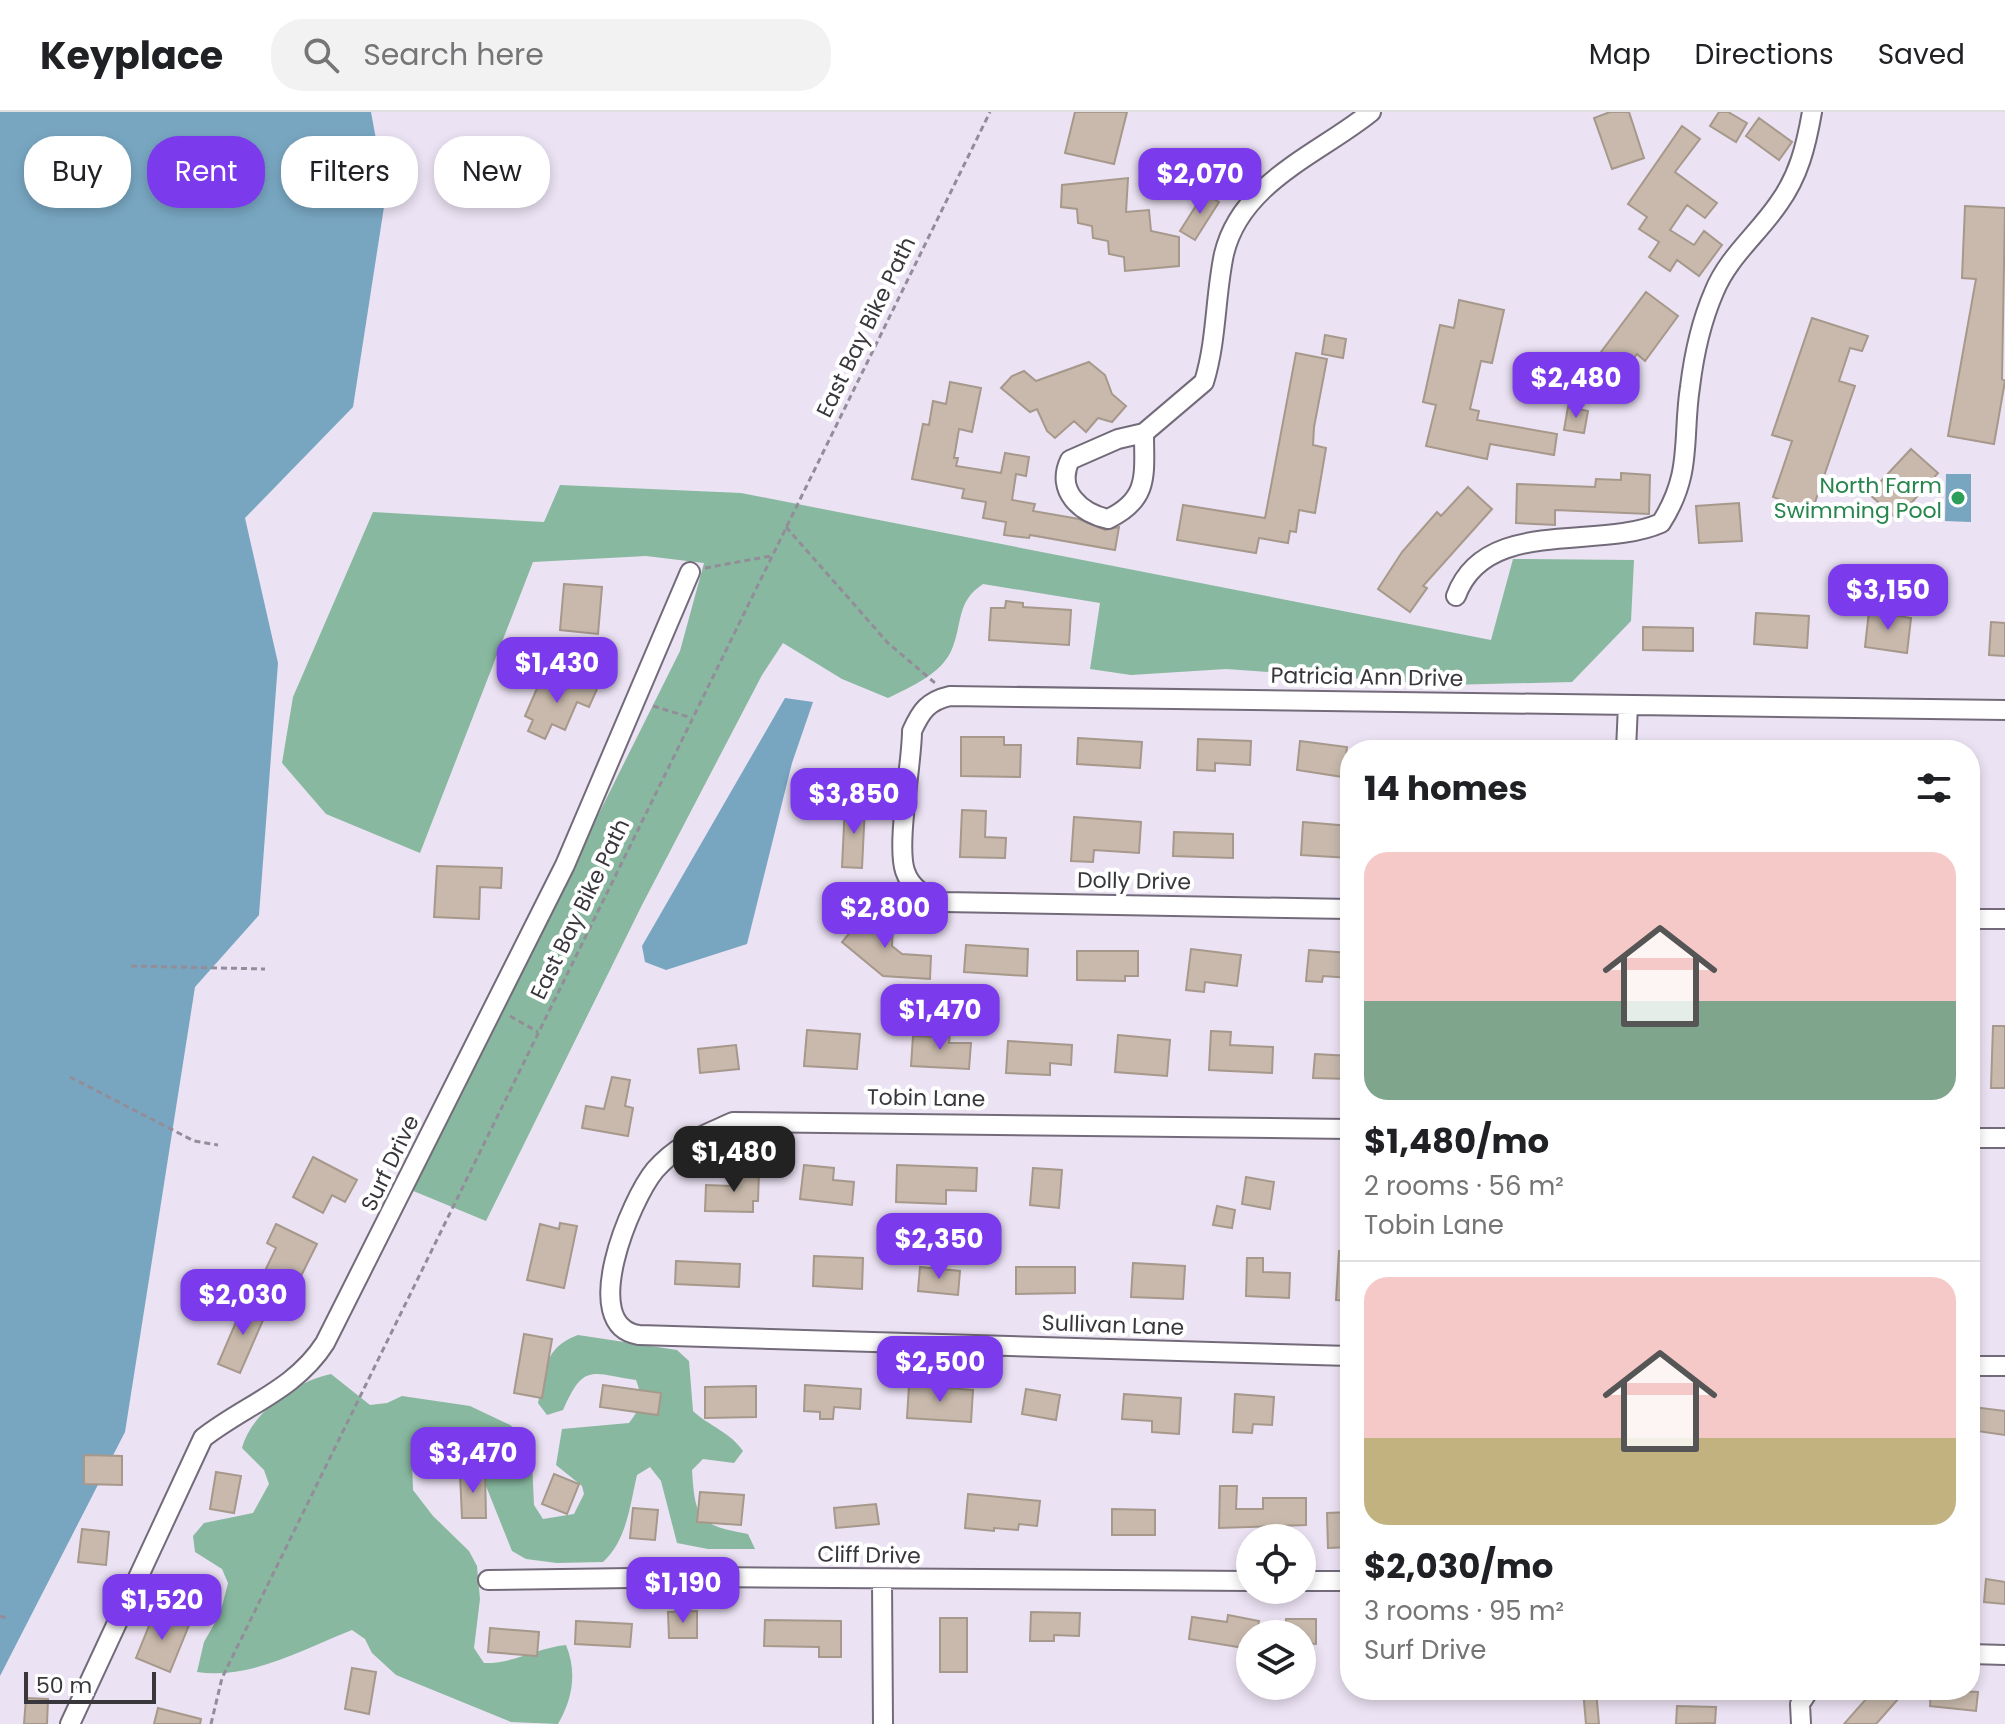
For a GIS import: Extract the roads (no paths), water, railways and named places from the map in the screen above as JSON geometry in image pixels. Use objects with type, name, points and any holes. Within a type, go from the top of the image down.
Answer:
[{"type":"street","points":[[1144,433],[1144,473],[1133,505],[1108,519],[1089,515],[1074,502],[1067,486],[1064,471],[1070,460],[1118,439],[1144,433],[1204,382],[1225,251],[1245,208],[1259,191],[1352,129],[1371,112]]},
{"type":"street","points":[[1456,596],[1462,578],[1472,567],[1502,550],[1529,543],[1622,535],[1661,523],[1685,464],[1689,389],[1696,345],[1714,291],[1735,255],[1778,205],[1795,178],[1804,155],[1812,112]]},
{"type":"street","name":"Surf Drive","points":[[70,1724],[203,1438],[227,1419],[266,1399],[313,1361],[565,865],[690,572]]},
{"type":"street","name":"Patricia Ann Drive","points":[[919,892],[904,863],[908,752],[920,713],[930,702],[950,696],[2005,710]]},
{"type":"street","points":[[1626,740],[1628,705]]},
{"type":"street","name":"Dolly Drive","points":[[919,892],[943,902],[1340,909]]},
{"type":"street","points":[[1980,919],[2005,919]]},
{"type":"street","name":"Tobin Lane","points":[[612,1300],[611,1286],[622,1233],[646,1181],[669,1155],[691,1139],[733,1122],[1340,1129]]},
{"type":"street","points":[[1980,1138],[2005,1138]]},
{"type":"street","name":"Sullivan Lane","points":[[612,1300],[615,1321],[630,1334],[639,1335],[1340,1356]]},
{"type":"street","points":[[1980,1366],[2005,1366]]},
{"type":"street","name":"Cliff Drive","points":[[488,1580],[1236,1581]]},
{"type":"street","points":[[882,1580],[883,1724]]},
{"type":"street","points":[[1316,1581],[1340,1581]]},
{"type":"street","points":[[1980,1654],[2005,1655]]},
{"type":"street","points":[[1801,1724],[1803,1700]]},
{"type":"water","points":[[0,112],[371,112],[375,136],[281,136],[281,208],[384,208],[353,407],[245,518],[278,663],[259,915],[195,987],[125,1432],[0,1676]]},
{"type":"water","name":"North Farm Swimming Pool","points":[[1946,474],[1971,474],[1971,522],[1945,521]]},
{"type":"water","points":[[785,698],[813,702],[792,763],[747,944],[666,970],[645,962],[642,946]]},
{"type":"place","name":"North Farm Swimming Pool","points":[[1958,498]]}]
